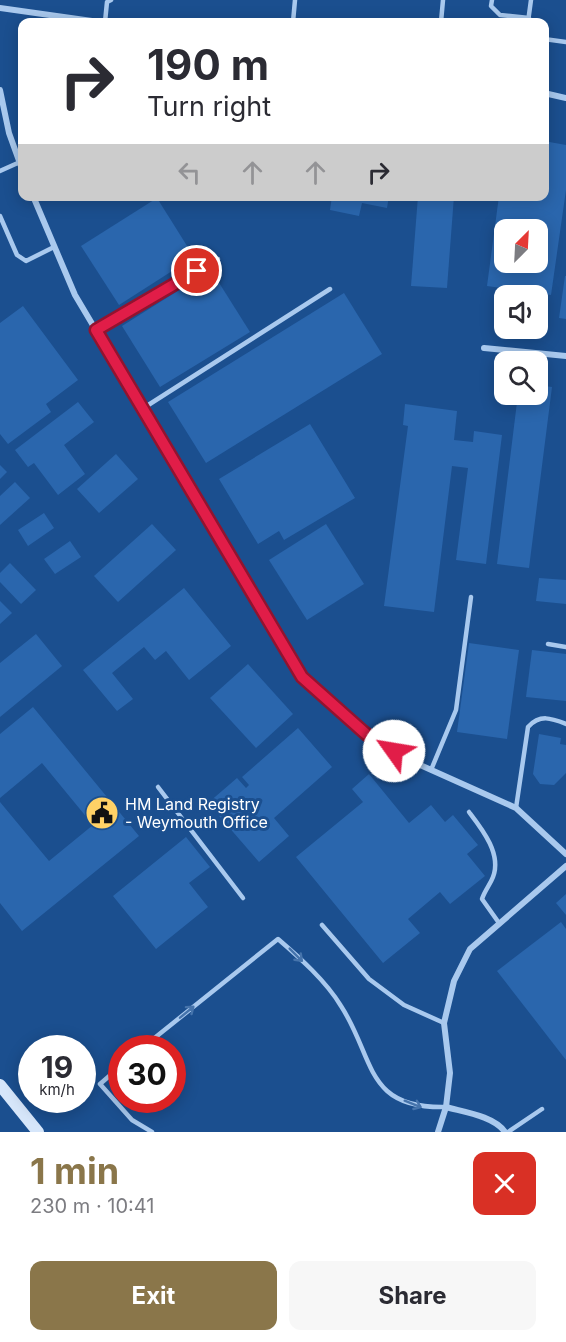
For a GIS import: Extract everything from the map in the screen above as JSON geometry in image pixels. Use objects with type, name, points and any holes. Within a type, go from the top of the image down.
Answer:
[{"type":"main road","points":[[0,1085],[38,1132]]},
{"type":"street","points":[[0,8],[71,18]]},
{"type":"street","points":[[0,90],[9,132],[18,157]]},
{"type":"street","points":[[549,94],[566,98]]},
{"type":"street","points":[[35,201],[75,295],[302,677],[366,734],[408,760],[516,808],[566,854]]},
{"type":"street","points":[[484,348],[566,356]]},
{"type":"street","points":[[438,1132],[446,1107],[450,1073],[444,1023],[454,981],[470,949],[566,866]]},
{"type":"street","points":[[446,1107],[480,1117],[501,1126],[507,1132]]},
{"type":"lane","points":[[294,18],[296,0]]},
{"type":"lane","points":[[441,18],[443,0]]},
{"type":"lane","points":[[492,0],[494,11],[500,15],[517,18]]},
{"type":"lane","points":[[529,18],[531,0]]},
{"type":"lane","points":[[106,18],[108,1]]},
{"type":"lane","points":[[549,40],[566,42]]},
{"type":"lane","points":[[0,171],[18,166]]},
{"type":"lane","points":[[0,216],[17,255],[26,261],[54,247]]},
{"type":"lane","points":[[96,330],[218,259]]},
{"type":"lane","points":[[142,410],[330,289]]},
{"type":"lane","points":[[431,770],[456,710],[471,597]]},
{"type":"lane","points":[[548,644],[566,647]]},
{"type":"lane","points":[[516,808],[528,727],[534,720],[543,717],[566,724]]},
{"type":"lane","points":[[158,787],[243,898]]},
{"type":"lane","points":[[469,812],[486,835],[493,856],[495,868],[493,879],[482,899],[499,923]]},
{"type":"lane","points":[[322,925],[369,979],[404,1005],[444,1023]]},
{"type":"lane","points":[[158,1035],[278,939],[340,1004],[380,1087],[422,1107],[446,1107]]},
{"type":"lane","points":[[108,1077],[100,1084],[108,1093]]},
{"type":"lane","points":[[507,1132],[542,1109]]},
{"type":"lane","points":[[126,1113],[132,1120],[152,1132]]},
{"type":"building","points":[[549,142],[566,145],[566,190],[551,295],[548,295],[548,285],[494,285],[494,287],[487,286],[494,233],[494,273],[548,273],[548,219],[496,219],[498,201],[549,201]]},
{"type":"building","points":[[152,201],[159,201],[194,257],[119,305],[81,246]]},
{"type":"building","points":[[331,201],[388,201],[387,208],[362,203],[359,216],[330,210]]},
{"type":"building","points":[[418,201],[454,201],[447,288],[411,286]]},
{"type":"building","points":[[211,270],[250,332],[160,387],[122,326]]},
{"type":"building","points":[[566,276],[566,319],[559,318]]},
{"type":"building","points":[[344,293],[382,354],[206,463],[168,402]]},
{"type":"building","points":[[23,306],[78,380],[46,404],[51,412],[8,444],[0,434],[0,323]]},
{"type":"building","points":[[548,386],[552,387],[529,568],[497,564],[517,405],[548,405]]},
{"type":"building","points":[[78,402],[94,422],[64,445],[85,474],[58,495],[34,463],[28,467],[15,450]]},
{"type":"building","points":[[405,404],[457,411],[454,440],[473,442],[474,431],[502,435],[486,564],[456,560],[468,468],[452,466],[434,612],[384,606],[408,426],[403,425]]},
{"type":"building","points":[[310,424],[355,498],[284,540],[279,531],[258,544],[219,479]]},
{"type":"building","points":[[116,454],[138,479],[99,513],[77,489]]},
{"type":"building","points":[[0,465],[7,472],[0,479]]},
{"type":"building","points":[[15,482],[30,498],[0,525],[0,496]]},
{"type":"building","points":[[44,513],[54,528],[28,546],[18,530]]},
{"type":"building","points":[[152,524],[176,550],[118,602],[94,576]]},
{"type":"building","points":[[326,524],[364,584],[307,620],[269,560]]},
{"type":"building","points":[[70,541],[81,557],[55,574],[44,559]]},
{"type":"building","points":[[10,563],[36,590],[21,604],[0,582],[0,573]]},
{"type":"building","points":[[539,578],[566,580],[566,604],[536,601]]},
{"type":"building","points":[[184,588],[231,646],[189,680],[166,651],[155,660],[144,647],[112,673],[133,699],[117,711],[83,670]]},
{"type":"building","points":[[0,601],[12,613],[0,624]]},
{"type":"building","points":[[36,634],[62,666],[0,717],[0,663]]},
{"type":"building","points":[[469,643],[519,650],[507,739],[457,732]]},
{"type":"building","points":[[532,650],[566,654],[566,701],[526,697]]},
{"type":"building","points":[[248,664],[293,714],[256,748],[210,698]]},
{"type":"building","name":"HM Land Registry - Weymouth Office","points":[[33,707],[139,836],[22,931],[0,903],[0,802],[49,861],[93,825],[42,763],[0,798],[0,734]]},
{"type":"building","points":[[298,728],[332,767],[274,818],[289,836],[259,862],[208,803],[237,778],[246,788],[249,785],[242,777]]},
{"type":"building","points":[[539,734],[561,738],[560,744],[566,745],[566,773],[554,785],[540,784],[533,774]]},
{"type":"building","points":[[369,774],[409,823],[431,805],[445,822],[453,815],[478,845],[467,854],[485,876],[450,904],[440,892],[408,919],[420,933],[383,963],[296,857],[363,802],[352,789]]},
{"type":"building","points":[[186,837],[210,867],[189,883],[208,907],[156,949],[113,896]]},
{"type":"building","points":[[566,894],[566,915],[556,903]]},
{"type":"building","points":[[561,922],[566,929],[566,1060],[497,971]]},
{"type":"place","name":"HM Land Registry - Weymouth Office","points":[[102,813]]},
{"type":"route","points":[[197,271],[96,330],[199,508],[302,677],[366,734],[394,751]]}]
